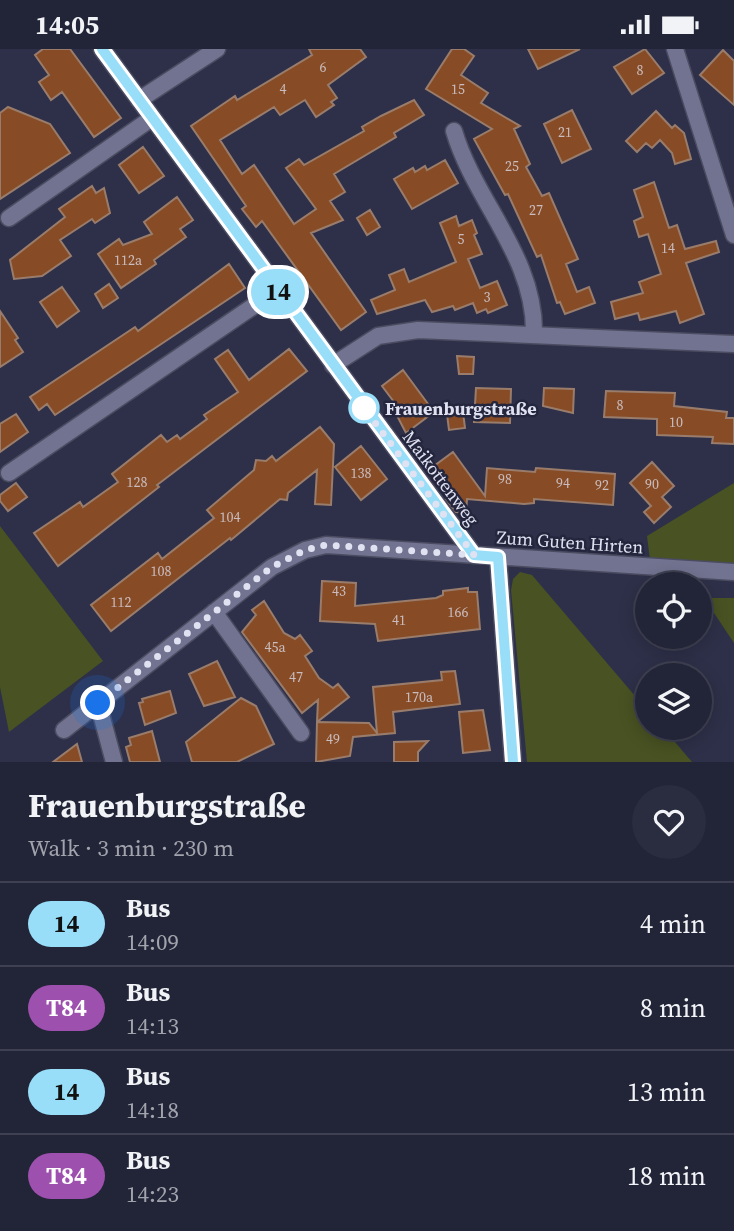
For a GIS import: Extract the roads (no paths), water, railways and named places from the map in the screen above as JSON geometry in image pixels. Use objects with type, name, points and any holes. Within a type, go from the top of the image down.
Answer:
[{"type":"street","name":"Maikottenweg","points":[[102,49],[474,555]]},
{"type":"street","points":[[139,100],[217,49]]},
{"type":"street","points":[[675,49],[734,235]]},
{"type":"street","points":[[9,218],[152,118]]},
{"type":"street","points":[[454,131],[464,160],[521,268],[535,310],[534,335]]},
{"type":"street","points":[[9,473],[277,290]]},
{"type":"street","points":[[333,365],[360,346],[395,331],[734,344]]},
{"type":"street","name":"Zum Guten Hirten","points":[[64,730],[272,567],[305,550],[326,545],[734,572]]},
{"type":"street","points":[[498,557],[513,762]]},
{"type":"street","points":[[214,612],[301,733]]},
{"type":"street","points":[[98,703],[114,762]]},
{"type":"place","name":"Frauenburgstraße","points":[[364,408]]}]
